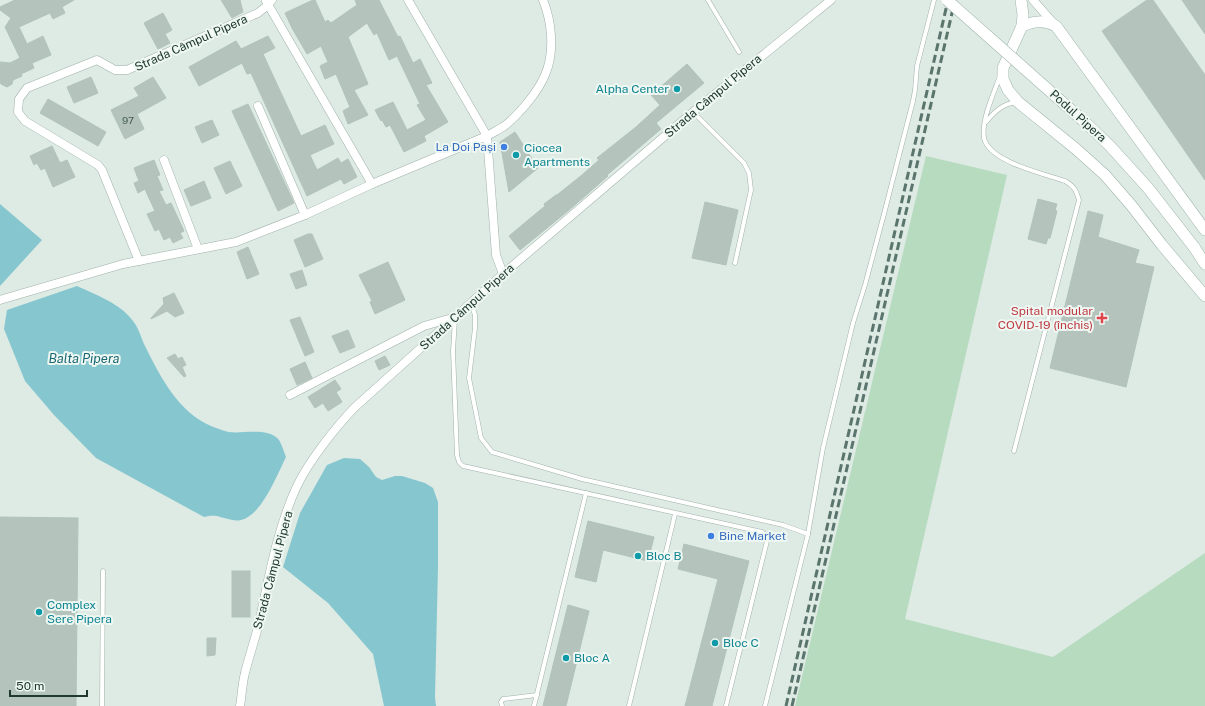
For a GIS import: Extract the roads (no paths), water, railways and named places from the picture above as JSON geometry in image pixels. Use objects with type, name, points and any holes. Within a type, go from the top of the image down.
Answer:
[{"type":"main road","name":"Podul Pipera","points":[[947,0],[1110,146],[1148,188],[1194,248]]},
{"type":"main road","points":[[1021,0],[1023,15],[1022,26],[1002,68],[1005,85],[1018,102],[1076,149],[1105,175],[1205,296]]},
{"type":"main road","points":[[1022,26],[1040,21],[1056,26],[1205,230]]},
{"type":"main road","points":[[1194,248],[1205,260]]},
{"type":"main road","points":[[1194,248],[1205,264]]},
{"type":"street","points":[[408,0],[487,136],[496,255],[503,274]]},
{"type":"street","points":[[0,300],[92,272],[236,242],[305,215],[372,184],[487,136],[503,126],[518,113],[535,92],[546,74],[550,55],[551,38],[549,18],[543,0]]},
{"type":"street","name":"Strada Câmpul Pipera","points":[[240,706],[245,674],[278,540],[287,511],[298,485],[314,458],[344,419],[354,408],[503,274],[693,112],[831,0]]},
{"type":"street","points":[[1033,0],[1056,26]]},
{"type":"street","points":[[268,2],[372,184]]},
{"type":"street","name":"Strada Câmpul Pipera","points":[[139,261],[102,170],[98,165],[25,122],[18,112],[19,98],[27,88],[97,60],[115,70],[128,70],[258,13],[268,2]]},
{"type":"street","points":[[258,106],[305,215]]},
{"type":"street","points":[[164,160],[198,249]]},
{"type":"street","points":[[290,395],[424,326],[455,317]]},
{"type":"lane","points":[[708,0],[739,52]]},
{"type":"lane","points":[[765,706],[808,534],[823,448],[853,322],[865,285],[911,108],[915,90],[917,66],[934,0]]},
{"type":"lane","points":[[1002,68],[988,108],[984,139],[992,151],[1011,163],[1073,185],[1079,200],[1014,451]]},
{"type":"lane","points":[[985,124],[1001,107],[1010,103],[1018,102]]},
{"type":"lane","points":[[693,112],[744,163],[749,173],[751,190],[734,264]]},
{"type":"lane","points":[[471,302],[475,315],[475,328],[469,378],[481,438],[492,452],[582,479],[783,525],[808,534]]},
{"type":"lane","points":[[455,317],[453,351],[457,455],[459,462],[464,466],[675,514],[762,532],[766,535],[767,541],[726,706]]},
{"type":"lane","points":[[534,706],[586,493]]},
{"type":"lane","points":[[629,706],[675,514]]},
{"type":"lane","points":[[102,706],[103,572]]},
{"type":"lane","points":[[502,706],[501,702],[503,699],[537,695]]},
{"type":"water","points":[[0,204],[42,240],[0,286]]},
{"type":"water","name":"Balta Pipera","points":[[77,286],[115,304],[128,315],[137,327],[150,357],[162,378],[176,398],[193,415],[216,428],[229,432],[262,432],[274,436],[279,440],[286,457],[262,503],[249,517],[235,521],[216,516],[204,517],[96,458],[54,415],[25,381],[4,329],[7,310]]},
{"type":"water","points":[[344,458],[360,459],[369,467],[376,477],[382,480],[395,476],[402,476],[425,483],[433,488],[438,502],[436,706],[384,706],[373,654],[328,603],[283,567],[300,513],[327,465]]},
{"type":"railway","points":[[786,706],[948,0]]},
{"type":"railway","points":[[792,706],[955,0]]},
{"type":"place","name":"Alpha Center","points":[[677,89]]},
{"type":"place","name":"La Doi Pași","points":[[504,147]]},
{"type":"place","name":"Ciocea Apartments","points":[[516,155]]},
{"type":"place","name":"Spital modular COVID-19 (închis)","points":[[1102,318]]},
{"type":"place","name":"Bine Market","points":[[711,536]]},
{"type":"place","name":"Bloc B","points":[[638,556]]},
{"type":"place","name":"Complex Sere Pipera","points":[[39,612]]},
{"type":"place","name":"Bloc C","points":[[715,643]]},
{"type":"place","name":"Bloc A","points":[[566,658]]}]
